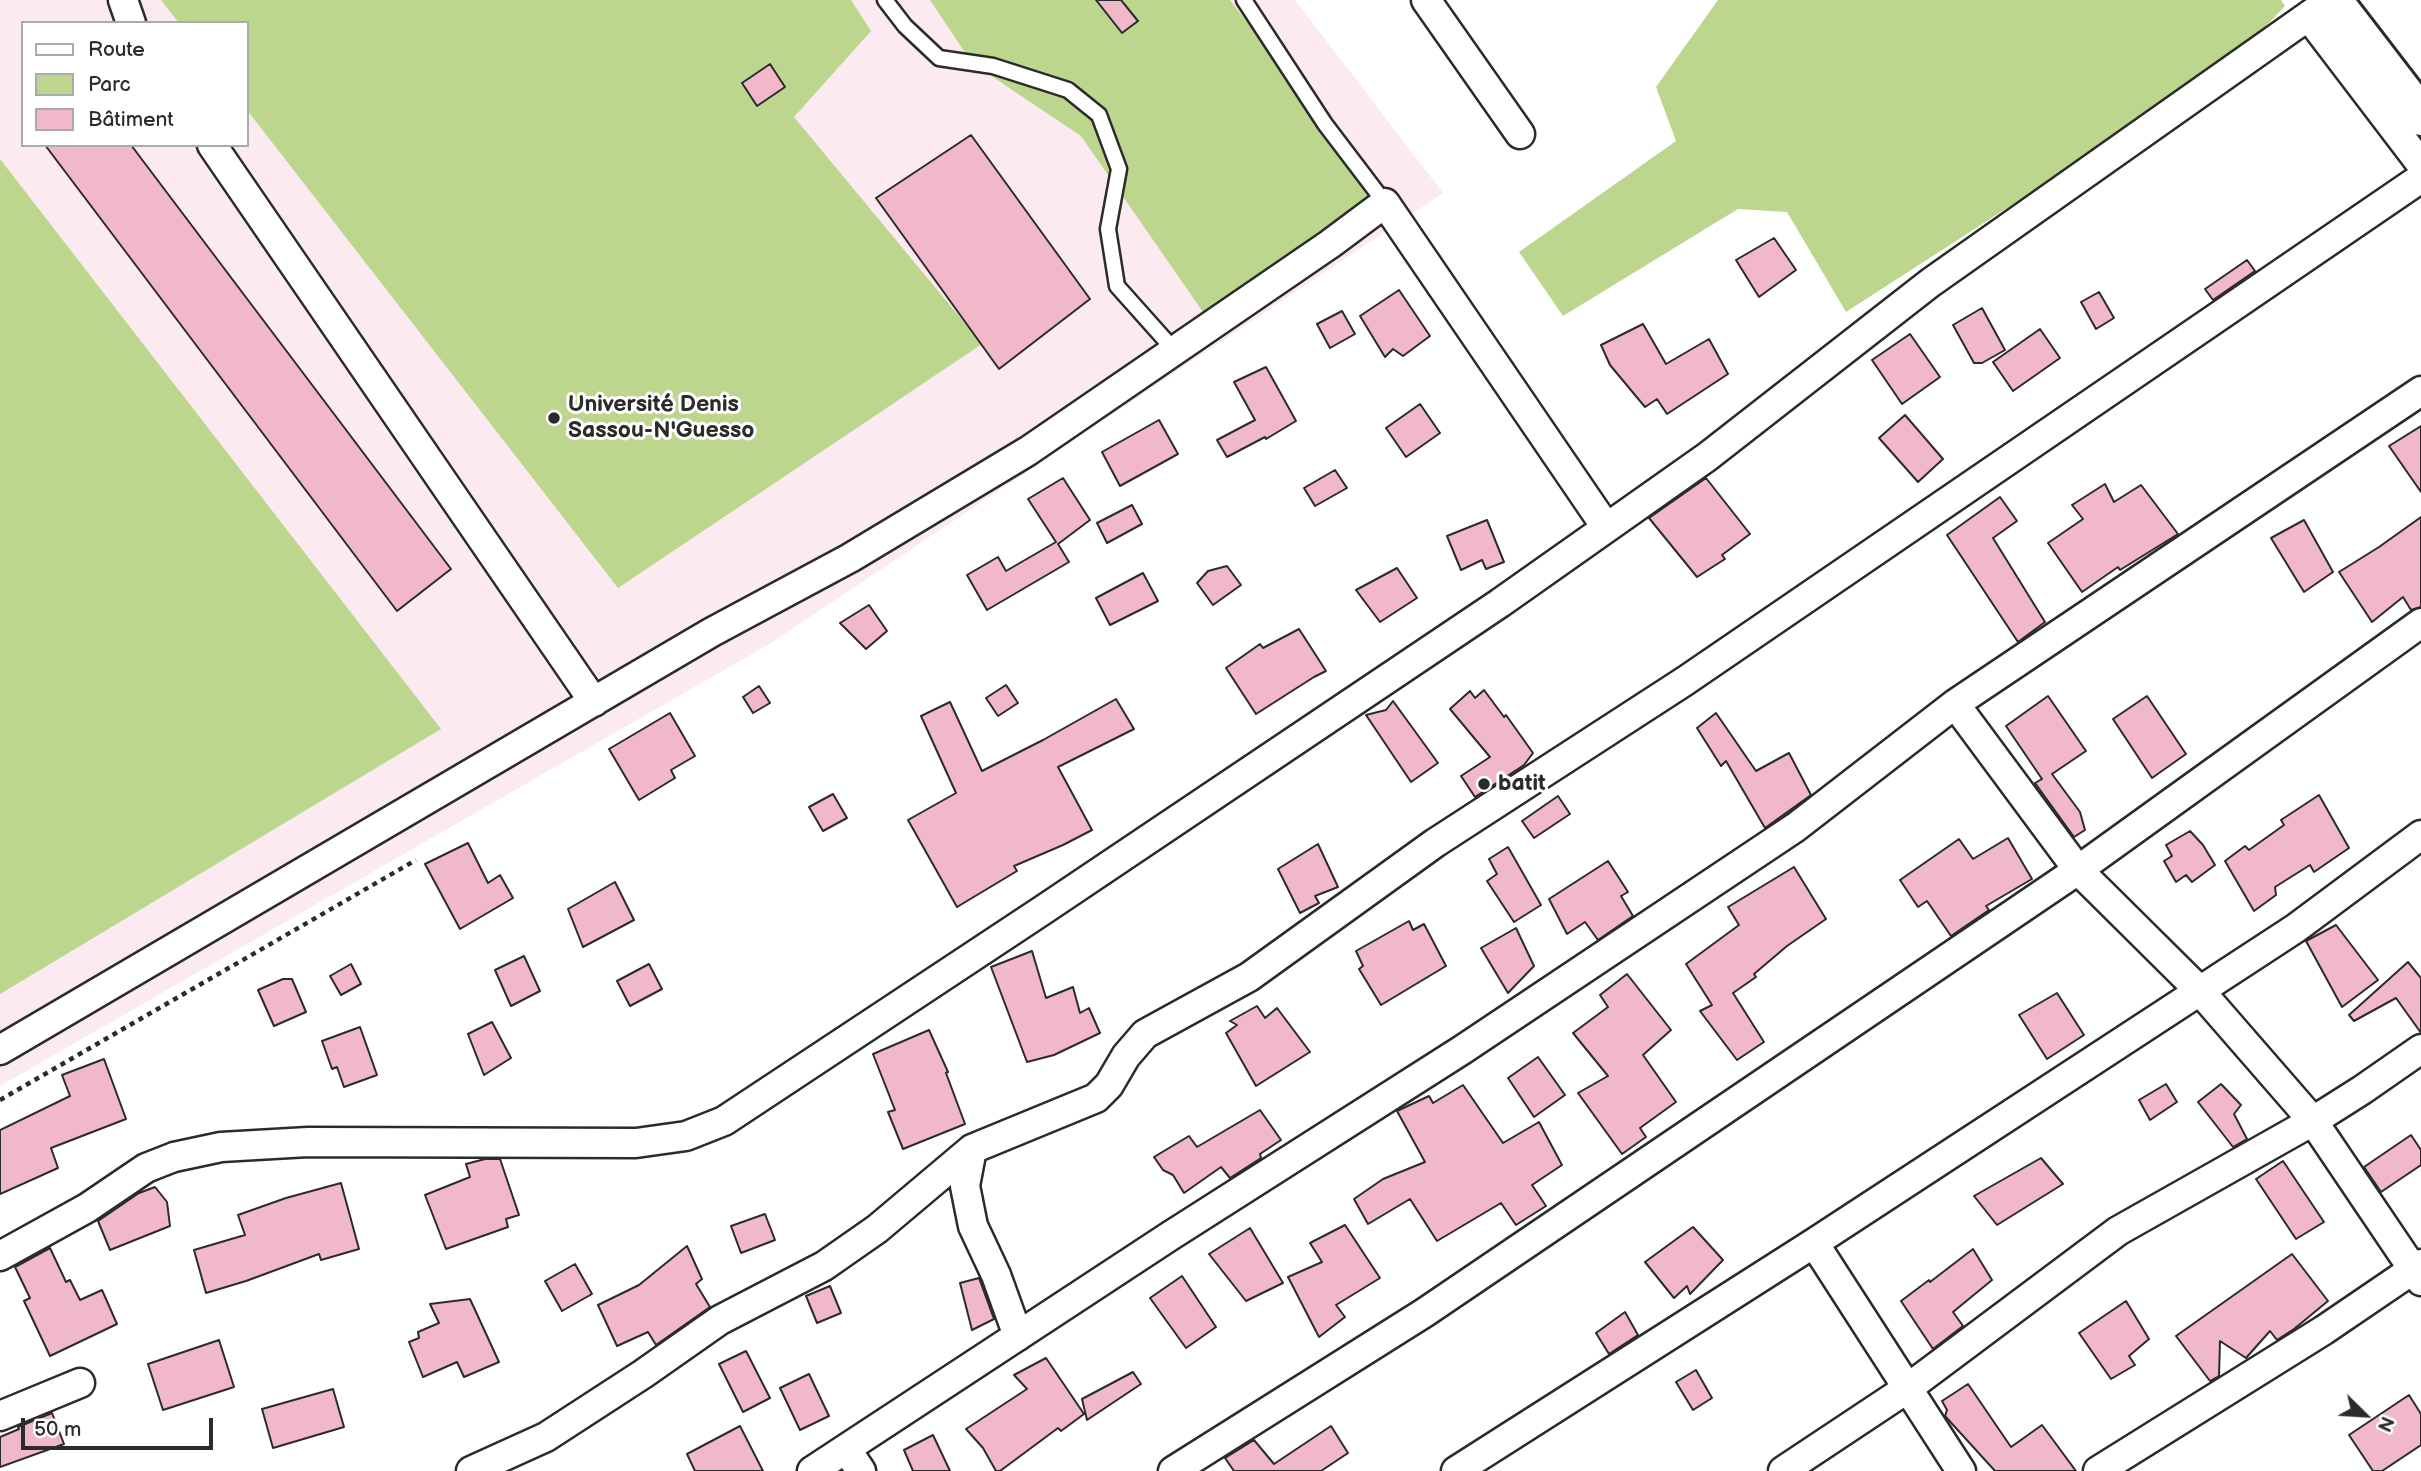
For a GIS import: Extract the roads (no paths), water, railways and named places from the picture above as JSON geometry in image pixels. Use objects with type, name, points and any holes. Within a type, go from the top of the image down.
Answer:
[{"type":"main road","points":[[2324,6],[2421,116]]},
{"type":"street","points":[[123,0],[130,21]]},
{"type":"street","points":[[1426,0],[1520,134]]},
{"type":"street","points":[[0,1256],[87,1208],[146,1168],[174,1157],[221,1147],[308,1142],[636,1143],[686,1136],[724,1121],[1500,604],[1707,457],[1930,284],[2324,6],[2421,164]]},
{"type":"street","points":[[213,147],[594,702]]},
{"type":"street","points":[[471,1471],[546,1437],[720,1321],[824,1265],[877,1229],[972,1149],[1096,1098],[1109,1085],[1126,1056],[1145,1034],[1249,977],[1434,843],[1685,681],[2421,178]]},
{"type":"street","points":[[0,1050],[712,632],[874,544],[1028,451],[1330,244],[1385,203],[1605,527]]},
{"type":"street","points":[[812,1471],[854,1460],[1018,1336],[1462,1050],[1796,827],[1955,704],[2421,391]]},
{"type":"street","points":[[1173,1471],[1424,1313],[2078,870],[2421,623]]},
{"type":"street","points":[[1955,704],[2078,870],[2200,990],[2313,1121],[2418,1272],[2098,1471]]},
{"type":"street","points":[[1456,1471],[1814,1243],[2296,928],[2421,835]]},
{"type":"street","points":[[1783,1471],[1908,1388],[2108,1238],[2313,1121],[2421,1049]]},
{"type":"street","points":[[972,1149],[965,1186],[973,1226],[996,1275],[1018,1336]]},
{"type":"street","points":[[1814,1243],[1961,1471]]},
{"type":"street","points":[[0,1416],[80,1383]]},
{"type":"lane","points":[[885,0],[905,26],[939,58],[993,66],[1068,90],[1099,115],[1119,169],[1108,229],[1117,286],[1175,351]]},
{"type":"lane","points":[[1244,0],[1325,124],[1385,203]]},
{"type":"place","name":"Université Denis Sassou-N'Guesso","points":[[554,418]]},
{"type":"place","name":"batit","points":[[1484,784]]}]
